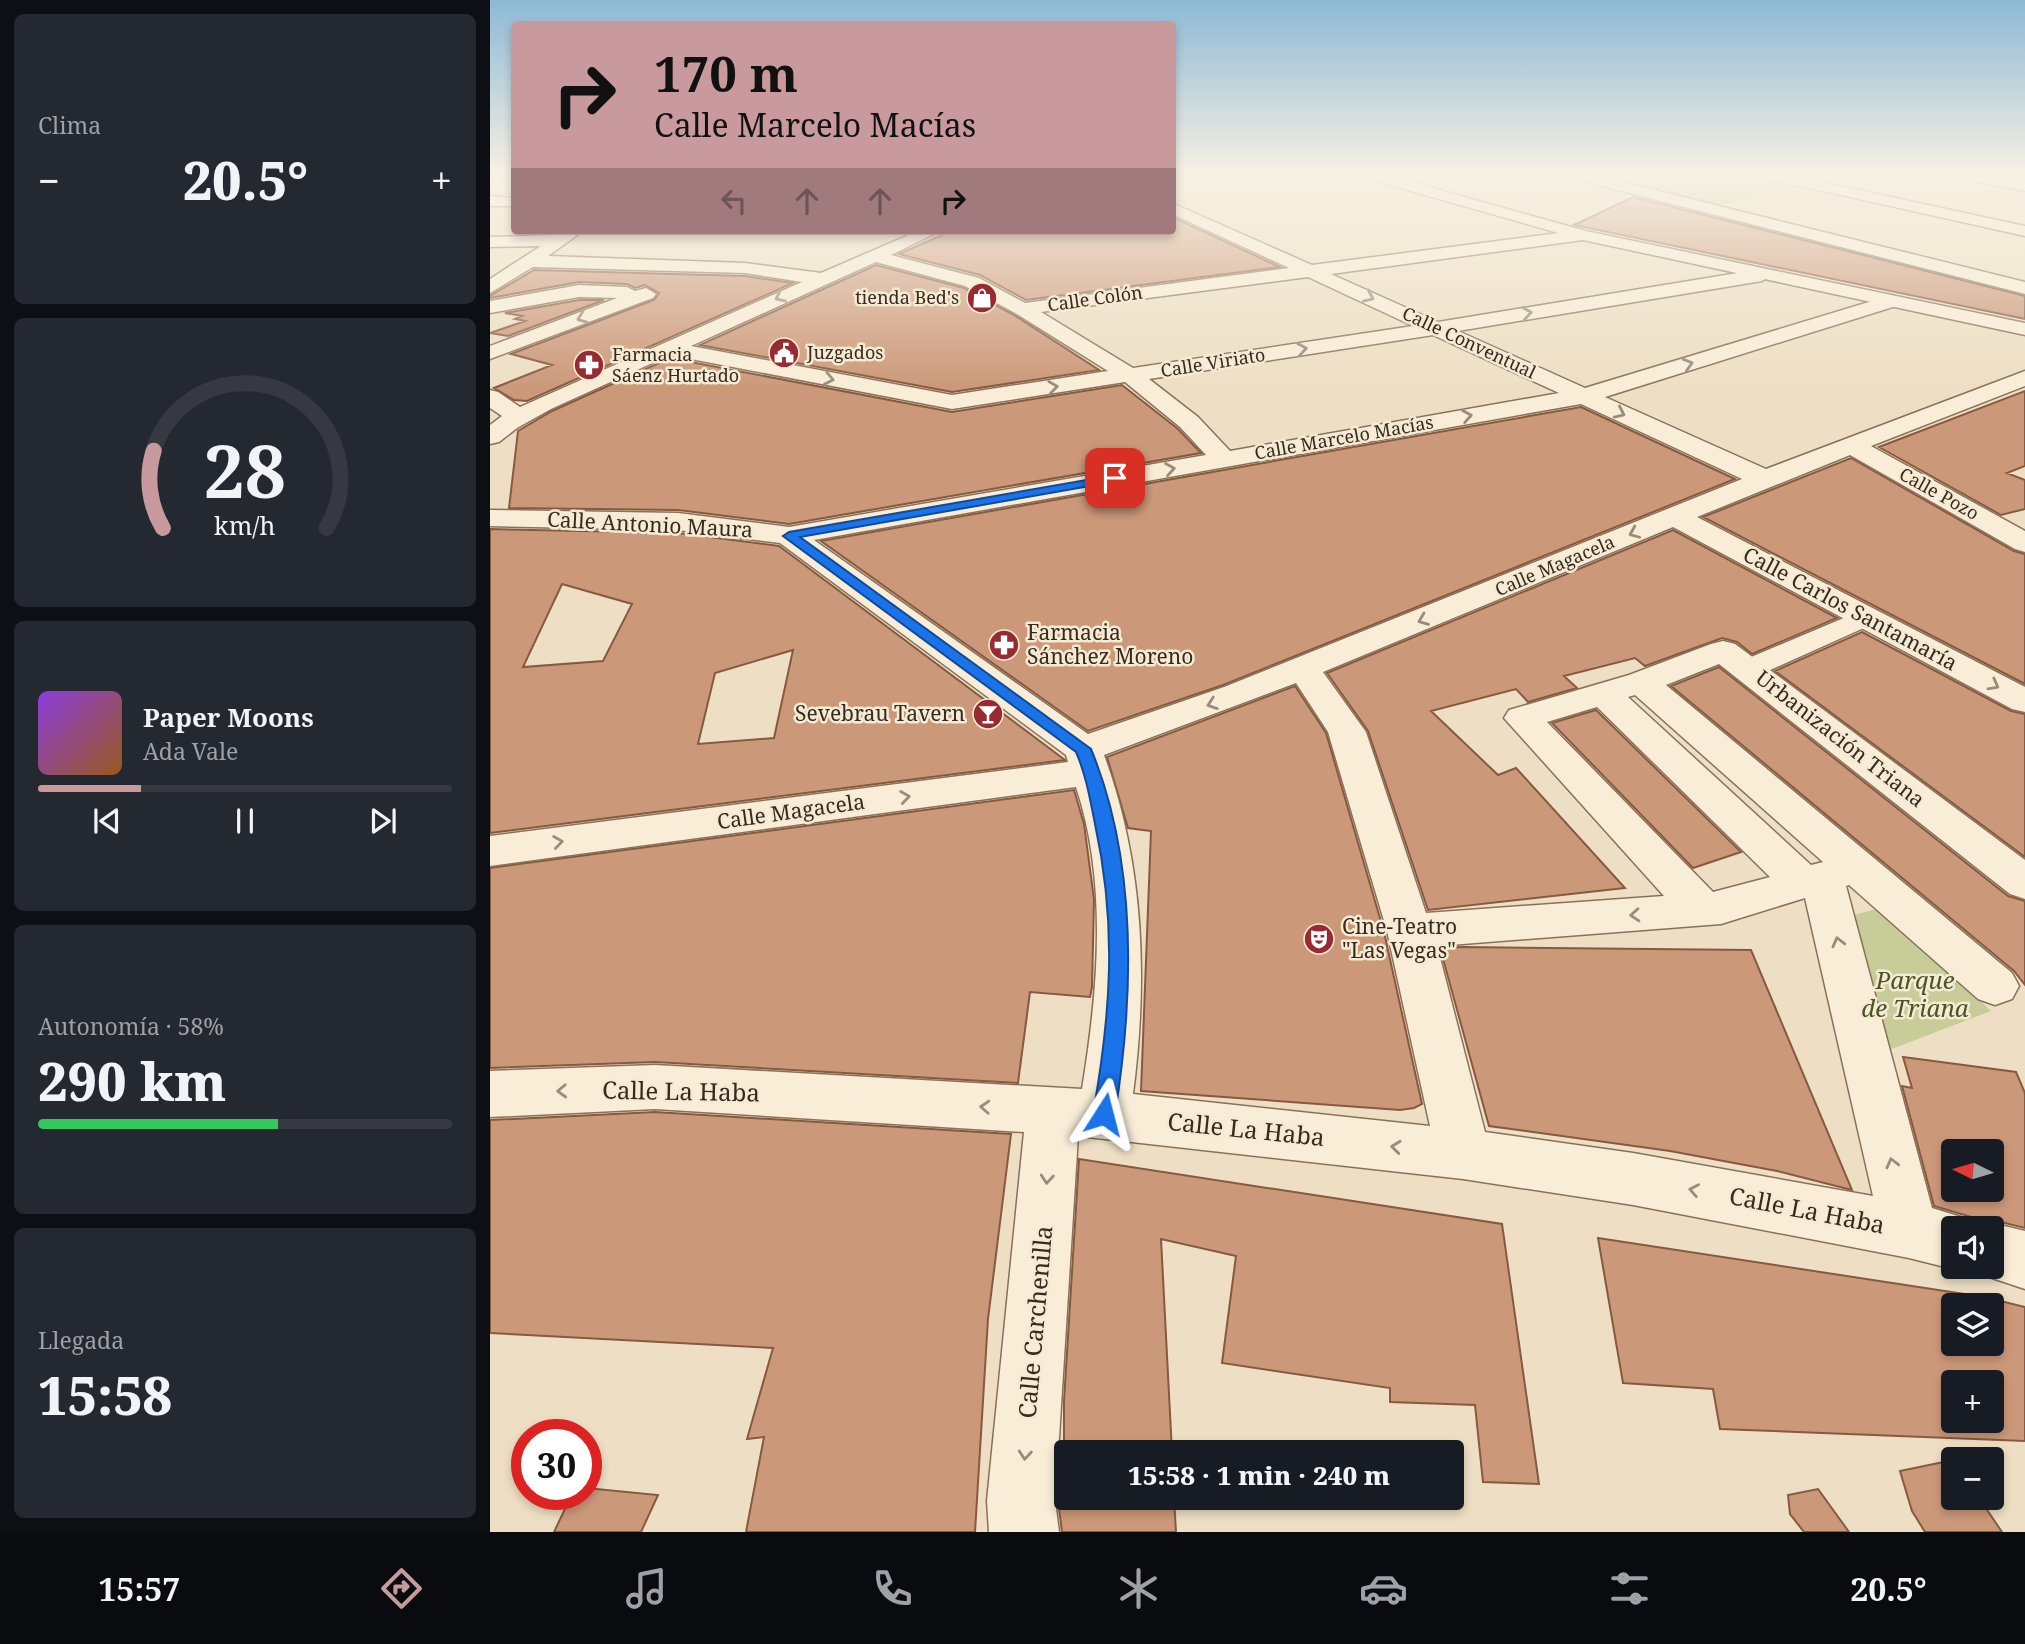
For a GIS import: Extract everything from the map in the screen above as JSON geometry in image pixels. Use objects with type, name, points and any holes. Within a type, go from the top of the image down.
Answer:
[{"type":"street","points":[[490,287],[553,244]]},
{"type":"street","points":[[490,428],[508,423],[543,404],[666,348],[900,244]]},
{"type":"street","name":"Calle Conventual","points":[[1252,244],[1765,479]]},
{"type":"street","name":"Calle Colón","points":[[1022,309],[1310,271],[1471,244]]},
{"type":"street","points":[[1651,244],[1762,275],[2020,328],[2025,308]]},
{"type":"street","points":[[1852,244],[2025,288]]},
{"type":"street","points":[[873,256],[972,282],[1022,309],[1131,376],[1189,422],[1224,459]]},
{"type":"street","points":[[527,261],[745,268],[821,279]]},
{"type":"street","points":[[490,274],[510,272]]},
{"type":"street","name":"Calle Viriato","points":[[666,348],[952,402],[1762,275]]},
{"type":"street","points":[[490,307],[579,291],[646,294],[490,352]]},
{"type":"street","name":"Calle Marcelo Macías","points":[[789,536],[1584,396],[1889,302]]},
{"type":"street","name":"Calle Magacela","points":[[490,851],[1088,761],[1674,516],[2025,378]]},
{"type":"street","points":[[491,399],[514,414]]},
{"type":"street","points":[[490,428],[514,414],[543,404]]},
{"type":"street","name":"Calle Pozo","points":[[1852,446],[2025,543]]},
{"type":"street","name":"Calle Carlos Santamaría","points":[[1674,516],[2025,701]]},
{"type":"street","name":"Calle Antonio Maura","points":[[490,518],[703,524],[751,527],[789,536],[1088,761]]},
{"type":"street","points":[[1748,668],[1865,617]]},
{"type":"street","name":"Urbanización Triana","points":[[1703,910],[1521,718],[1641,682],[1723,651],[2025,883]]},
{"type":"street","points":[[1303,669],[1347,732],[1410,931],[1463,1154]]},
{"type":"street","points":[[1641,682],[1827,875],[1931,1235]]},
{"type":"street","points":[[1602,692],[1827,875],[1995,986]]},
{"type":"street","points":[[1078,1113],[1115,1049],[1121,938],[1111,855],[1088,761]]},
{"type":"street","points":[[1410,931],[1721,908],[1827,875]]},
{"type":"street","name":"Calle La Haba","points":[[490,1094],[655,1087],[1078,1113],[1463,1154],[1633,1178],[1931,1235]]},
{"type":"street","name":"Calle Carchenilla","points":[[1024,1532],[1021,1502],[1078,1113]]},
{"type":"street","points":[[2004,1254],[2025,1260]]},
{"type":"green space","name":"Parque de Triana","points":[[1884,907],[1991,1011],[1889,1050],[1846,917]]},
{"type":"building","points":[[920,244],[1231,244],[1280,267],[1026,300],[980,275],[899,254]]},
{"type":"building","points":[[1668,244],[1821,244],[2025,296],[2025,319]]},
{"type":"building","points":[[876,265],[964,288],[1014,315],[1099,370],[952,392],[700,345]]},
{"type":"building","points":[[534,270],[745,276],[793,283],[527,401],[514,400],[494,388],[552,365],[511,354],[654,300],[659,293],[645,285],[635,288],[627,284],[579,282],[490,298]]},
{"type":"building","points":[[579,300],[604,300],[508,336],[490,333],[525,321],[515,319],[522,316],[505,313]]},
{"type":"building","points":[[670,358],[952,412],[1122,385],[1178,429],[1201,453],[789,524],[678,510],[509,508],[518,431],[552,411]]},
{"type":"building","points":[[2025,391],[2025,466],[2007,473],[2025,480],[2025,509],[2001,515],[1879,447]]},
{"type":"building","points":[[1581,407],[1735,479],[1223,685],[1088,731],[821,541]]},
{"type":"building","points":[[1851,458],[2014,551],[2025,554],[2025,684],[1703,517]]},
{"type":"building","points":[[490,529],[678,533],[779,546],[1065,760],[490,833]],"holes":[[[562,584],[632,604],[603,661],[523,667]],[[793,650],[774,738],[698,744],[715,673]]]},
{"type":"building","points":[[1673,530],[1837,618],[1752,654],[1737,642],[1722,638],[1645,666],[1635,658],[1564,676],[1577,688],[1528,702],[1516,689],[1431,711],[1498,775],[1516,768],[1625,888],[1428,910],[1368,731],[1327,673]]},
{"type":"building","points":[[1862,632],[2011,711],[2025,714],[2025,857],[1775,671]]},
{"type":"building","points":[[1719,667],[2008,896],[2025,901],[2025,985],[2014,971],[1671,686]]},
{"type":"building","points":[[1295,686],[1326,733],[1384,932],[1422,1104],[1414,1108],[1400,1110],[1141,1091],[1151,831],[1128,828],[1107,757]]},
{"type":"building","points":[[1596,710],[1741,852],[1693,868],[1552,723]]},
{"type":"building","points":[[1074,790],[1084,824],[1094,899],[1092,987],[1090,997],[1030,992],[1018,1083],[655,1062],[490,1068],[490,868]]},
{"type":"building","points":[[1440,948],[1751,950],[1852,1190],[1777,1171],[1670,1151],[1489,1126]]},
{"type":"building","points":[[1903,1057],[2016,1072],[2025,1093],[2025,1228],[2004,1223],[2004,1216],[1968,1216],[1934,1206],[1902,1086],[1912,1088]]},
{"type":"building","points":[[655,1112],[1011,1134],[988,1319],[975,1532],[746,1532],[764,1437],[747,1439],[773,1348],[490,1333],[490,1120]]},
{"type":"building","points":[[1079,1159],[1502,1224],[1539,1484],[1483,1482],[1475,1405],[1390,1402],[1390,1388],[1222,1363],[1236,1256],[1161,1239],[1171,1440],[1064,1440]]},
{"type":"building","points":[[1598,1238],[1958,1293],[1941,1293],[1941,1356],[2004,1356],[2004,1302],[2025,1307],[2025,1441],[1720,1429],[1713,1389],[1623,1383]]},
{"type":"building","points":[[1941,1462],[1941,1510],[1987,1510],[2002,1532],[1925,1532],[1912,1511],[1900,1471]]},
{"type":"building","points":[[1818,1489],[1849,1532],[1804,1532],[1790,1514],[1788,1495]]},
{"type":"building","points":[[602,1490],[658,1495],[641,1532],[554,1532],[564,1510],[602,1510]]},
{"type":"building","points":[[1059,1510],[1175,1510],[1176,1532],[1062,1532]]},
{"type":"place","name":"tienda Bed's","points":[[982,298]]},
{"type":"place","name":"Juzgados","points":[[784,353]]},
{"type":"place","name":"Farmacia Sáenz Hurtado","points":[[589,365]]},
{"type":"place","name":"Farmacia Sánchez Moreno","points":[[1004,645]]},
{"type":"place","name":"Sevebrau Tavern","points":[[988,714]]},
{"type":"place","name":"Cine-Teatro \"Las Vegas\"","points":[[1319,939]]},
{"type":"route","points":[[1104,1114],[1115,1049],[1121,938],[1111,855],[1092,772],[1083,749],[789,536],[1115,478]]}]
